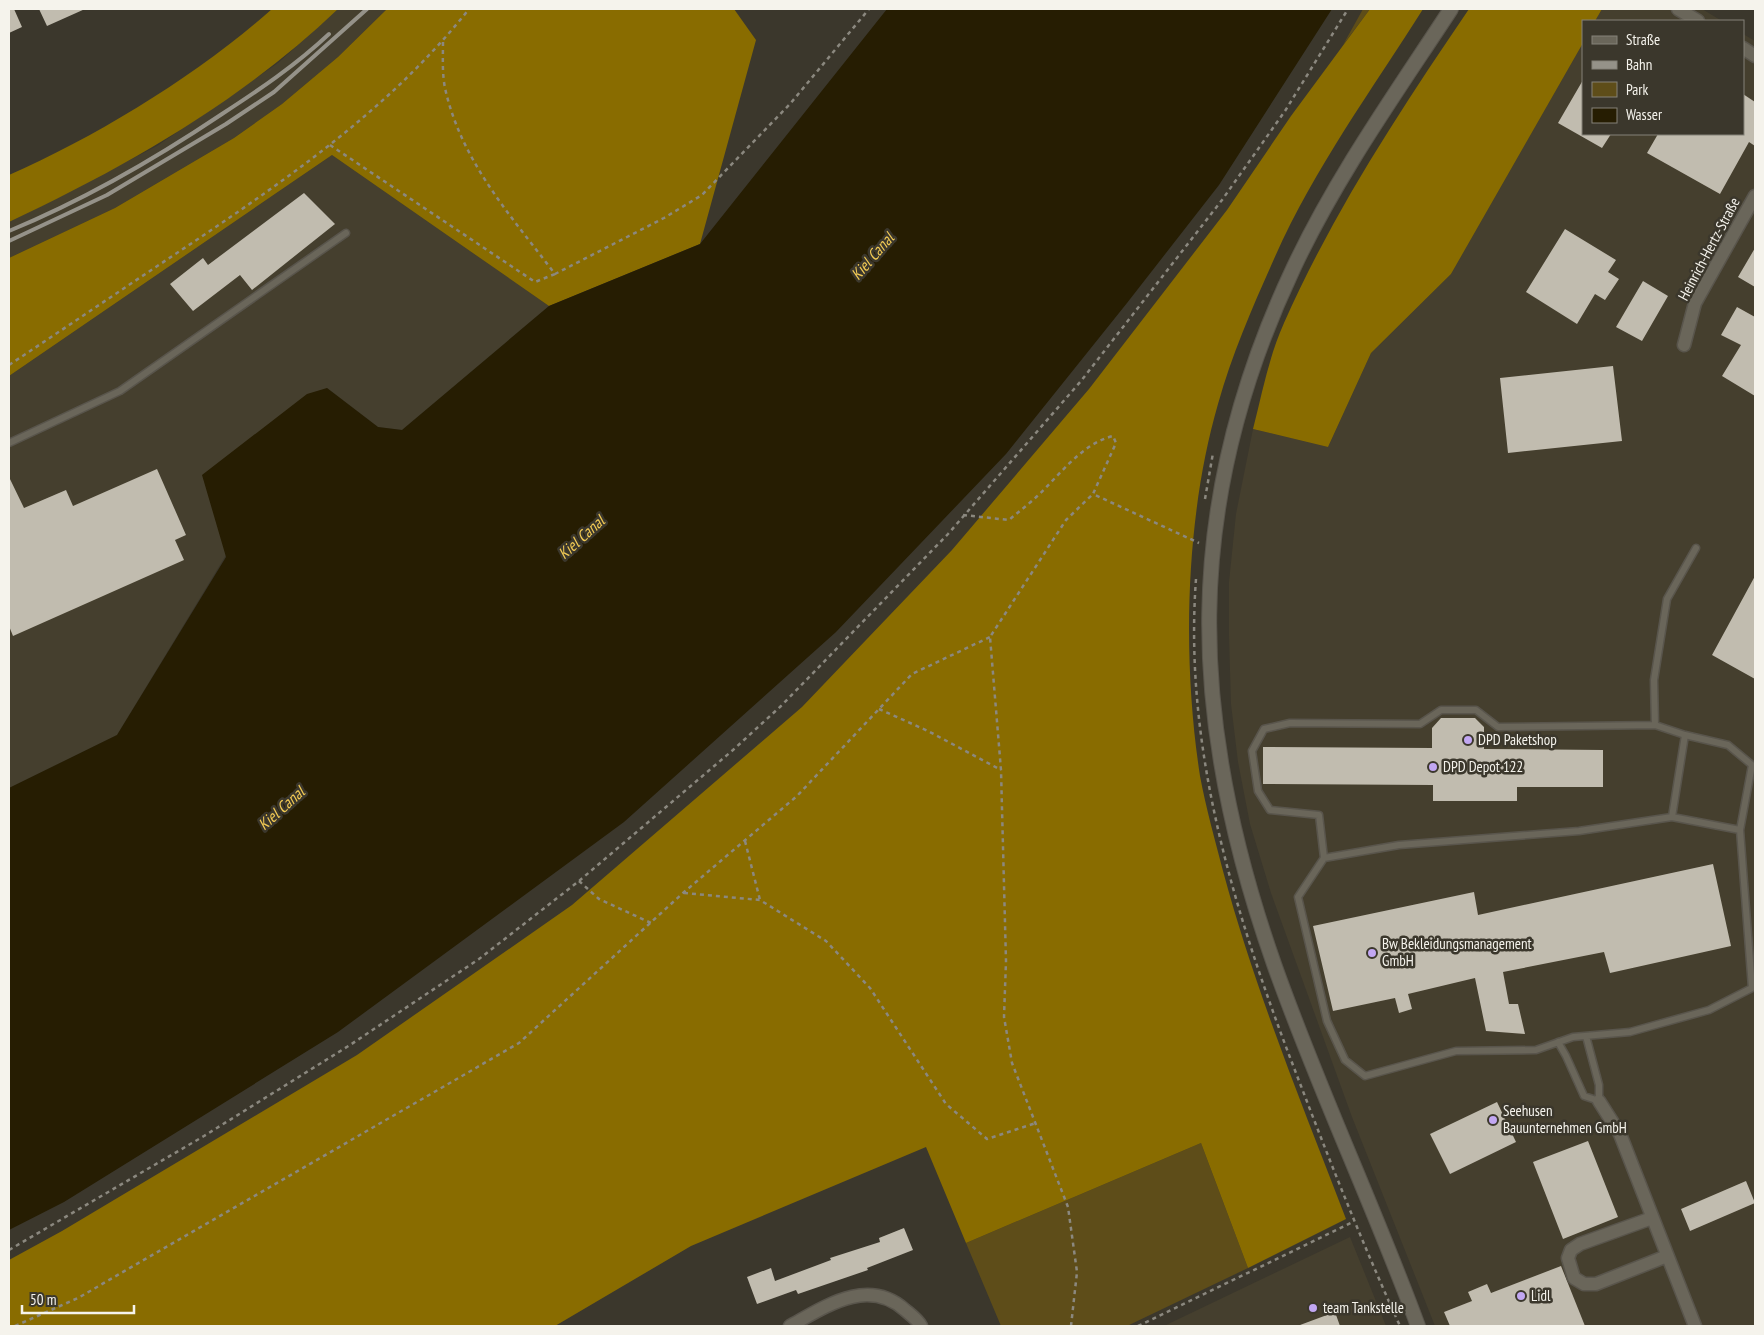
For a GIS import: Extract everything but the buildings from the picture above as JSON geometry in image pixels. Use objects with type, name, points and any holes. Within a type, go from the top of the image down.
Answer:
[{"type":"main road","points":[[1418,1326],[1274,964],[1248,883],[1229,812],[1217,743],[1210,674],[1205,550],[1239,409],[1261,343],[1294,268],[1332,195],[1451,9]]},
{"type":"street","points":[[1678,9],[1696,20]]},
{"type":"street","points":[[1744,49],[1755,56]]},
{"type":"street","name":"Heinrich-Hertz-Straße","points":[[1684,345],[1695,303],[1755,196]]},
{"type":"street","points":[[1600,1101],[1620,1134],[1695,1326]]},
{"type":"street","points":[[1652,1218],[1580,1244],[1571,1250],[1568,1258],[1574,1278],[1584,1284],[1596,1284],[1667,1256]]},
{"type":"street","points":[[790,1326],[832,1303],[870,1293],[894,1300],[922,1326]]},
{"type":"lane","points":[[9,443],[120,391],[346,233]]},
{"type":"lane","points":[[1655,724],[1654,680],[1667,599],[1696,548]]},
{"type":"lane","points":[[1441,710],[1476,710],[1498,727],[1655,724],[1685,735],[1728,745],[1752,766],[1740,830],[1752,988],[1709,1010],[1630,1032],[1573,1037],[1536,1050],[1456,1051],[1365,1076],[1345,1060],[1327,1021],[1298,897],[1324,858],[1319,815],[1270,810],[1258,791],[1252,751],[1264,729],[1290,723],[1420,724],[1441,710]]},
{"type":"lane","points":[[1672,817],[1685,735]]},
{"type":"lane","points":[[1324,858],[1399,845],[1579,831],[1672,817],[1740,830]]},
{"type":"lane","points":[[1558,1042],[1584,1096],[1600,1101],[1599,1085],[1586,1036]]},
{"type":"path","points":[[9,365],[294,174],[374,109],[443,42],[469,9]]},
{"type":"path","points":[[330,145],[535,282],[555,274],[664,218],[702,195],[790,104],[869,9]]},
{"type":"path","points":[[9,1250],[204,1136],[350,1045],[479,959],[579,881],[733,750],[781,706],[868,620],[948,534],[1081,381],[1222,200],[1285,111],[1348,9]]},
{"type":"path","points":[[443,42],[445,86],[454,120],[469,154],[488,185],[555,274]]},
{"type":"path","points":[[16,1326],[78,1298],[519,1043],[683,893],[797,796],[912,674],[990,637],[1066,520],[1093,494],[1116,443],[1113,436],[1104,438],[1076,457],[1033,500],[1009,520],[963,516]]},
{"type":"path","points":[[1204,506],[1215,445]]},
{"type":"path","points":[[1093,494],[1199,542],[1205,550]]},
{"type":"path","points":[[1200,534],[1199,542],[1205,550]]},
{"type":"path","points":[[1196,573],[1193,617],[1195,683],[1204,760],[1217,829],[1249,946],[1271,1010],[1353,1222],[1400,1326]]},
{"type":"path","points":[[990,637],[1001,770],[1006,961],[1004,1017],[1012,1063],[1068,1207],[1077,1272],[1071,1326]]},
{"type":"path","points":[[880,710],[928,731],[1001,770]]},
{"type":"path","points":[[745,841],[760,900]]},
{"type":"path","points":[[579,881],[599,899],[651,922]]},
{"type":"path","points":[[683,893],[760,900],[826,941],[870,988],[946,1104],[987,1139],[1036,1123]]},
{"type":"path","points":[[1138,1326],[1353,1222]]},
{"type":"shaded area","points":[[272,9],[338,9],[263,73],[183,129],[97,178],[9,222],[9,175],[77,142],[146,102],[213,57]]},
{"type":"shaded area","points":[[338,9],[387,9],[338,57],[282,104],[234,138],[115,208],[9,258],[9,222],[157,146],[278,63]]},
{"type":"shaded area","points":[[387,9],[734,9],[756,40],[700,244],[549,306],[332,155],[9,376],[9,258],[115,208],[234,138],[282,104],[338,57]]},
{"type":"shaded area","points":[[1370,9],[1423,9],[1344,131],[1307,194],[1274,259],[1243,330],[1218,404],[1207,448],[1193,541],[1189,637],[1194,731],[1200,776],[1223,871],[1264,1003],[1346,1219],[1248,1268],[1201,1143],[966,1243],[926,1147],[691,1246],[555,1326],[9,1326],[9,1260],[62,1231],[357,1055],[572,905],[802,707],[952,550],[1089,389],[1227,210],[1291,116]]},
{"type":"shaded area","points":[[1469,9],[1602,9],[1596,20],[1582,20],[1582,45],[1451,274],[1371,353],[1328,447],[1253,429],[1274,349],[1303,282],[1346,201],[1418,85]]},
{"type":"shaded area","points":[[1602,9],[1702,9],[1720,20],[1596,20]]},
{"type":"shaded area","points":[[1744,35],[1755,41],[1755,1326],[1435,1326],[1352,1117],[1271,893],[1250,824],[1238,762],[1231,704],[1229,582],[1236,514],[1253,429],[1328,447],[1371,353],[1451,274],[1582,45],[1582,135],[1744,135]]},
{"type":"shaded area","points":[[332,155],[549,306],[402,430],[378,427],[327,388],[117,735],[9,788],[9,376]]},
{"type":"shaded area","points":[[1350,1237],[1386,1326],[1164,1326]]},
{"type":"green space","points":[[1363,9],[1370,9],[1343,45]]},
{"type":"green space","points":[[1201,1143],[1248,1268],[1127,1326],[1001,1326],[966,1243]]},
{"type":"water","name":"Kiel Canal","points":[[887,9],[1332,9],[1219,185],[1127,303],[1006,454],[836,632],[624,822],[338,1032],[64,1202],[9,1230],[9,788],[117,735],[226,557],[202,475],[307,394],[327,388],[378,427],[402,430],[549,306],[700,244]]},
{"type":"railway","points":[[9,241],[107,195],[226,124],[274,92],[367,9]]},
{"type":"railway","points":[[9,231],[92,192],[171,147],[277,77],[329,34]]},
{"type":"place","name":"DPD Paketshop","points":[[1468,740]]},
{"type":"place","name":"DPD Depot 122","points":[[1433,767]]},
{"type":"place","name":"Bw Bekleidungsmanagement GmbH","points":[[1372,953]]},
{"type":"place","name":"Seehusen Bauunternehmen GmbH","points":[[1493,1120]]},
{"type":"place","name":"Lidl","points":[[1521,1296]]},
{"type":"place","name":"team Tankstelle","points":[[1313,1308]]}]
